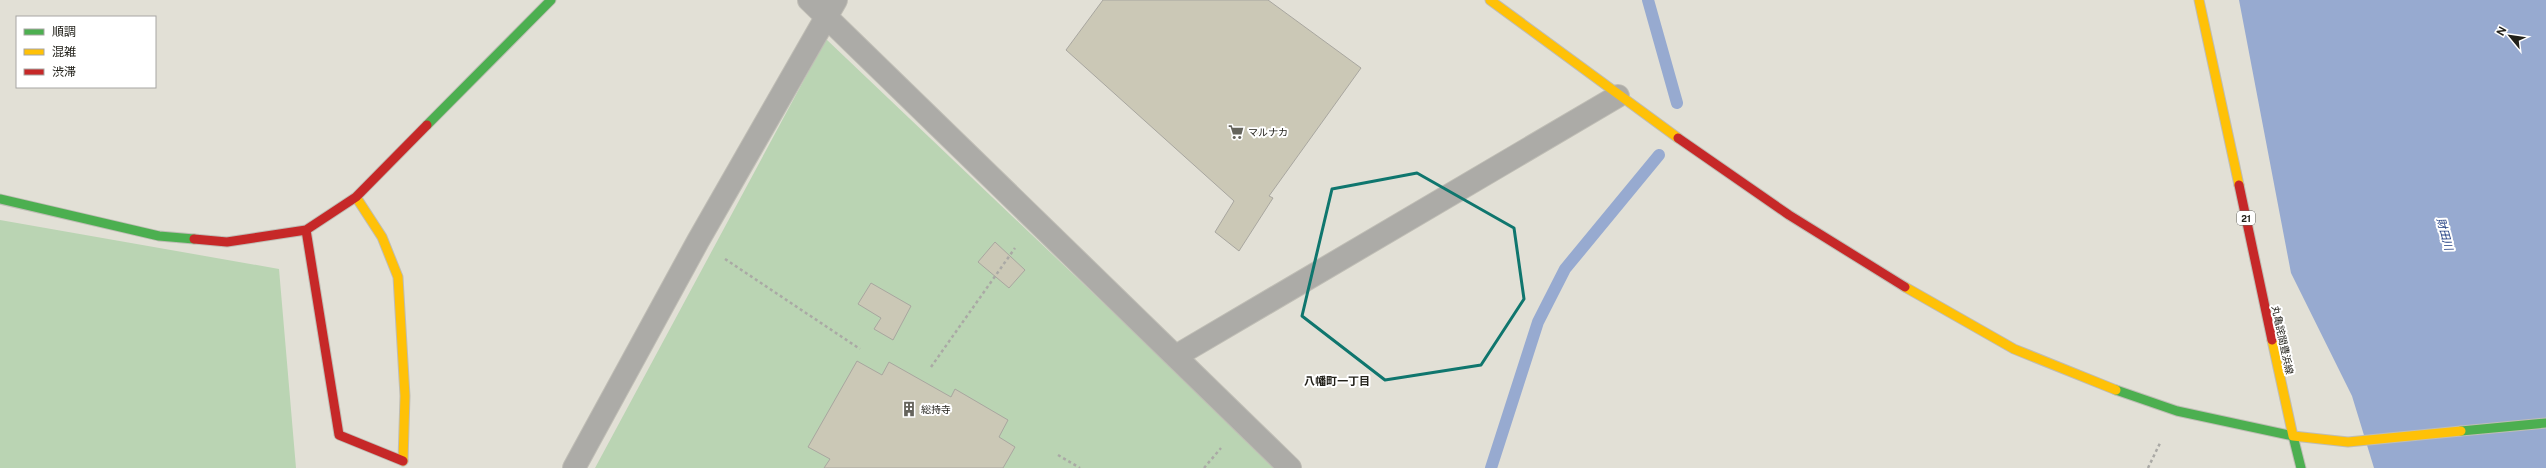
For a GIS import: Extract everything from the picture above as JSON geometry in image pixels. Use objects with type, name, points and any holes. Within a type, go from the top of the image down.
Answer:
[{"type":"street","points":[[0,199],[159,236],[227,242],[306,230],[356,197],[551,0]]},
{"type":"street","points":[[809,0],[831,8],[1034,221],[1176,356],[1290,468]]},
{"type":"street","points":[[1490,0],[1618,96],[1789,215],[1922,298],[2014,349],[2105,386],[2177,411],[2293,436],[2348,442],[2546,423]]},
{"type":"street","name":"丸亀詫間豊浜線","points":[[2199,0],[2301,468]]},
{"type":"street","points":[[574,468],[698,241],[831,8]]},
{"type":"street","points":[[1176,356],[1618,96]]},
{"type":"street","points":[[306,230],[339,435],[403,461],[405,396],[398,277],[382,236],[356,197]]},
{"type":"path","points":[[932,367],[1034,221]]},
{"type":"path","points":[[698,241],[860,349]]},
{"type":"path","points":[[1058,455],[1080,468]]},
{"type":"highlighted area","points":[[1417,173],[1514,228],[1524,299],[1481,365],[1385,380],[1302,316],[1332,189]]},
{"type":"green space","points":[[826,39],[1277,468],[595,468]]},
{"type":"green space","points":[[0,220],[279,269],[296,468],[0,468]]},
{"type":"water","name":"財田川","points":[[2239,0],[2546,0],[2546,468],[2374,468],[2352,396],[2291,273]]},
{"type":"building","name":"マルナカ","points":[[1103,0],[1268,0],[1361,68],[1269,196],[1273,198],[1239,251],[1215,232],[1234,201],[1066,50]]},
{"type":"building","points":[[995,242],[1025,270],[1009,288],[978,262]]},
{"type":"building","points":[[871,283],[911,306],[893,340],[874,329],[881,318],[858,304]]},
{"type":"building","name":"総持寺","points":[[857,361],[882,375],[889,362],[951,397],[955,389],[1008,420],[999,437],[1015,447],[1003,468],[824,468],[830,459],[808,447]]},
{"type":"waterway","points":[[1648,0],[1677,103]]},
{"type":"waterway","points":[[1491,468],[1538,322],[1565,269],[1659,155]]},
{"type":"traffic: fast","points":[[427,125],[551,0]]},
{"type":"traffic: fast","points":[[0,199],[159,236],[194,239]]},
{"type":"traffic: fast","points":[[2116,390],[2177,411],[2293,436],[2301,468]]},
{"type":"traffic: fast","points":[[2461,431],[2546,423]]},
{"type":"traffic: slow","points":[[1490,0],[1678,138]]},
{"type":"traffic: slow","points":[[2199,0],[2239,185]]},
{"type":"traffic: slow","points":[[356,197],[382,237],[398,277],[405,396],[403,461]]},
{"type":"traffic: slow","points":[[1905,287],[2014,349],[2116,390]]},
{"type":"traffic: slow","points":[[2272,340],[2293,436],[2348,442],[2461,431]]},
{"type":"traffic: jam","points":[[194,239],[227,242],[306,230],[356,197],[427,125]]},
{"type":"traffic: jam","points":[[1678,138],[1789,215],[1905,287]]},
{"type":"traffic: jam","points":[[2239,185],[2272,340]]},
{"type":"traffic: jam","points":[[306,230],[339,435],[403,461]]},
{"type":"place","name":"マルナカ","points":[[1236,132]]},
{"type":"place","name":"総持寺","points":[[909,409]]},
{"type":"district","name":"八幡町一丁目","points":[[1337,381]]}]
